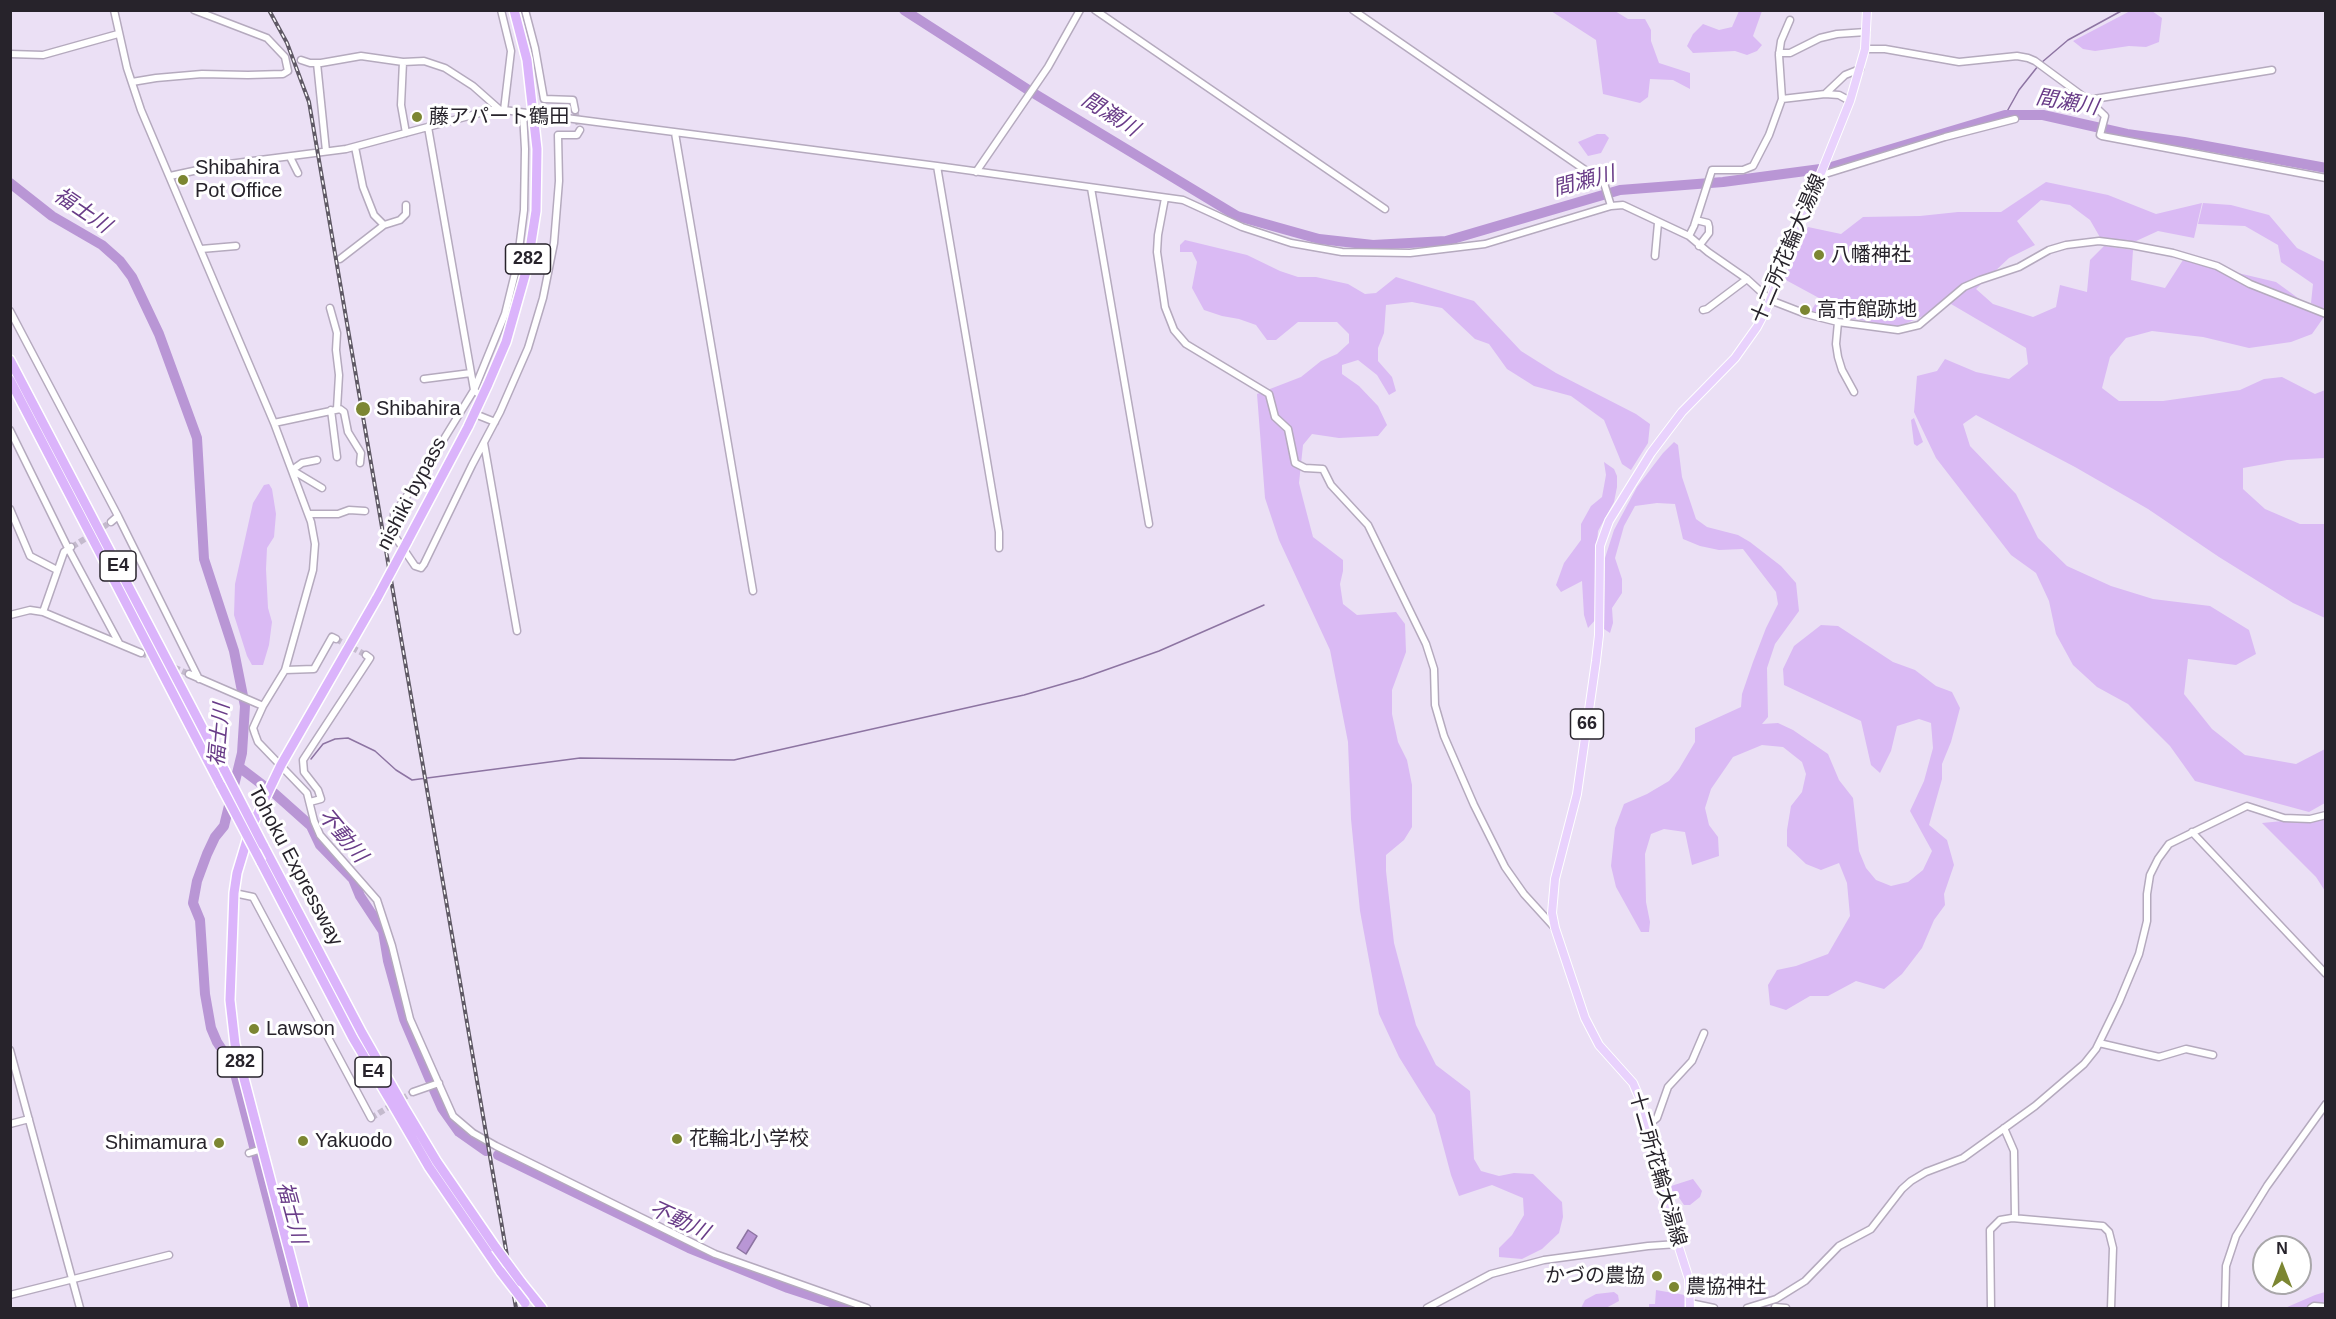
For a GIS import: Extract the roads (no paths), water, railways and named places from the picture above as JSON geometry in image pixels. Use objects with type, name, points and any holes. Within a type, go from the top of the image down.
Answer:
[{"type":"highway","name":"nishiki bypass","points":[[281,765],[407,542],[475,414],[478,394],[506,342],[532,240],[537,181],[537,149],[527,60],[514,10]]},
{"type":"highway","name":"Tohoku Expressway","points":[[10,360],[346,1004],[437,1162],[496,1248],[542,1308]]},
{"type":"highway","name":"Tohoku Expressway","points":[[10,380],[353,1038],[429,1167],[527,1306]]},
{"type":"highway","name":"282","points":[[281,765],[250,830],[237,873],[234,893],[230,1000],[235,1044],[304,1308]]},
{"type":"main road","name":"十二所花輪大湯線","points":[[1690,1306],[1689,1279],[1658,1182],[1642,1104],[1633,1083],[1599,1045],[1585,1018],[1555,928],[1552,900],[1555,879],[1577,794],[1596,661],[1599,635],[1600,546],[1609,521],[1651,453],[1682,412],[1740,351],[1757,327],[1823,174],[1850,101],[1864,49],[1867,10]]},
{"type":"street","points":[[114,10],[118,34],[141,110],[274,423],[309,514],[315,544],[315,560],[285,670],[263,706],[253,728],[258,742],[299,782],[310,802],[320,835],[377,900],[410,1019],[453,1116],[467,1129],[496,1146],[715,1254],[867,1308]]},
{"type":"street","points":[[132,82],[202,74],[283,74],[288,71],[285,57],[267,38],[194,10]]},
{"type":"street","points":[[501,10],[511,51],[502,110]]},
{"type":"street","points":[[525,10],[535,48],[544,99],[573,99],[575,110]]},
{"type":"street","points":[[976,172],[1043,74],[1080,10]]},
{"type":"street","points":[[1095,10],[1384,209]]},
{"type":"street","points":[[1353,10],[1604,183],[1610,204]]},
{"type":"street","points":[[1689,236],[1712,170],[1743,170],[1753,166],[1769,135],[1782,99],[1779,53],[1790,20]]},
{"type":"street","points":[[1779,53],[1790,53],[1820,38],[1866,32]]},
{"type":"street","points":[[10,54],[43,55],[118,34]]},
{"type":"street","points":[[1864,49],[1885,49],[1959,62],[2017,56],[2035,61],[2088,100],[2105,116],[2100,135],[2325,178]]},
{"type":"street","points":[[301,60],[317,63],[361,56],[403,62],[424,61],[445,68],[473,86],[502,110]]},
{"type":"street","points":[[403,62],[401,105],[406,133]]},
{"type":"street","points":[[317,63],[326,151]]},
{"type":"street","points":[[1825,93],[1845,75],[1860,69]]},
{"type":"street","points":[[2088,100],[2272,70]]},
{"type":"street","points":[[1782,99],[1825,93],[1839,95],[1850,101]]},
{"type":"street","points":[[170,176],[211,166],[355,147],[491,110],[502,110],[1183,200],[1242,227],[1291,243],[1353,252],[1410,253],[1485,244],[1610,204],[1623,205],[1689,236],[1699,246],[1748,279],[1770,300],[1806,314],[1838,322],[1898,330],[1919,325],[1964,287],[2019,267],[2049,250],[2066,245],[2099,242],[2173,253],[2217,266],[2250,284],[2325,314]]},
{"type":"street","points":[[523,113],[526,180],[517,265],[497,336],[478,394],[394,514],[393,534],[415,566],[421,568],[495,422],[528,348],[547,280],[557,212],[558,135],[577,135],[580,130]]},
{"type":"street","points":[[1823,174],[1944,137],[2015,119]]},
{"type":"street","points":[[428,127],[471,373],[478,394]]},
{"type":"street","points":[[675,133],[753,591]]},
{"type":"street","points":[[355,147],[368,202],[374,215],[384,225]]},
{"type":"street","points":[[290,157],[298,173]]},
{"type":"street","points":[[937,166],[999,532],[999,548]]},
{"type":"street","points":[[1091,188],[1149,524]]},
{"type":"street","points":[[1165,198],[1156,252],[1165,307],[1174,330],[1186,344],[1269,394],[1275,417],[1288,429],[1295,463],[1305,468],[1323,469],[1331,485],[1368,525],[1426,644],[1434,669],[1435,705],[1444,736],[1474,805],[1504,867],[1524,894],[1555,928]]},
{"type":"street","points":[[340,259],[384,225],[400,220],[406,214],[406,205]]},
{"type":"street","points":[[1696,220],[1708,224],[1709,227],[1709,232],[1699,246]]},
{"type":"street","points":[[1655,256],[1659,223]]},
{"type":"street","points":[[201,249],[236,246]]},
{"type":"street","points":[[1703,310],[1748,279]]},
{"type":"street","points":[[330,308],[337,333],[339,375],[334,409],[337,457]]},
{"type":"street","points":[[10,311],[118,516],[199,679]]},
{"type":"street","points":[[1838,322],[1836,344],[1838,357],[1854,392]]},
{"type":"street","points":[[424,379],[471,373]]},
{"type":"street","points":[[274,423],[334,409],[344,412],[348,432],[361,453],[360,463]]},
{"type":"street","points":[[475,414],[495,422]]},
{"type":"street","points":[[10,430],[119,643]]},
{"type":"street","points":[[484,442],[517,632]]},
{"type":"street","points":[[292,470],[302,464],[317,460]]},
{"type":"street","points":[[292,470],[322,488]]},
{"type":"street","points":[[10,509],[14,526],[30,556],[57,570]]},
{"type":"street","points":[[309,514],[338,514],[349,510],[365,511]]},
{"type":"street","points":[[111,522],[118,516]]},
{"type":"street","points":[[43,612],[64,552],[70,548]]},
{"type":"street","points":[[10,615],[30,610],[43,612],[141,653]]},
{"type":"street","points":[[285,670],[314,669],[332,637],[336,639]]},
{"type":"street","points":[[310,802],[321,799],[318,790],[304,772],[303,760],[370,658],[366,655]]},
{"type":"street","points":[[189,675],[263,706]]},
{"type":"street","points":[[1775,1305],[1805,1281],[1839,1246],[1871,1229],[1911,1181],[1926,1172],[1963,1158],[2067,1080],[2084,1064],[2099,1043],[2139,954],[2147,921],[2147,894],[2151,870],[2169,844],[2247,806],[2284,818],[2310,819],[2325,815]]},
{"type":"street","points":[[2192,832],[2325,974]]},
{"type":"street","points":[[234,893],[253,897],[371,1118]]},
{"type":"street","points":[[1647,1126],[1657,1118],[1668,1087],[1692,1060],[1704,1033]]},
{"type":"street","points":[[2099,1043],[2159,1057],[2186,1049],[2213,1055]]},
{"type":"street","points":[[10,1050],[80,1308]]},
{"type":"street","points":[[413,1092],[439,1083]]},
{"type":"street","points":[[2224,1308],[2226,1266],[2236,1236],[2267,1186],[2325,1104]]},
{"type":"street","points":[[10,1124],[29,1119]]},
{"type":"street","points":[[2004,1128],[2014,1151],[2015,1218]]},
{"type":"street","points":[[249,1153],[262,1149]]},
{"type":"street","points":[[1991,1308],[1990,1230],[2000,1220],[2015,1218],[2103,1226],[2109,1232],[2114,1248],[2111,1308]]},
{"type":"street","points":[[1427,1308],[1491,1274],[1544,1260],[1678,1244]]},
{"type":"street","points":[[10,1295],[169,1255]]},
{"type":"street","points":[[1747,1308],[1775,1305],[1786,1308]]},
{"type":"street","points":[[1690,1306],[1714,1308]]},
{"type":"street","points":[[2311,1308],[2325,1307]]},
{"type":"waterway","name":"間瀬川","points":[[904,10],[1030,91],[1237,216],[1319,239],[1373,245],[1446,241],[1620,190],[1723,182],[1828,168],[2005,115],[2043,115],[2127,134],[2326,168]]},
{"type":"waterway","points":[[2041,63],[2068,40],[2123,10]]},
{"type":"waterway","points":[[2005,115],[2019,90],[2038,66]]},
{"type":"waterway","name":"福士川","points":[[10,183],[52,216],[102,245],[120,261],[132,277],[159,334],[197,438],[204,559],[234,651],[245,706],[242,753],[224,826],[215,837],[207,854],[197,881],[193,903],[200,920],[205,994],[211,1028],[217,1042],[233,1066],[296,1308]]},
{"type":"waterway","points":[[311,759],[323,744],[335,739],[348,738],[375,751],[396,770],[412,780],[580,758],[734,760],[1024,695],[1083,678],[1159,651],[1264,605]]},
{"type":"waterway","name":"不動川","points":[[239,767],[264,786]]},
{"type":"waterway","name":"不動川","points":[[274,793],[311,826],[320,845],[353,879],[360,896],[383,931],[388,961],[404,1019],[430,1080]]},
{"type":"waterway","name":"不動川","points":[[434,1090],[442,1108],[459,1132],[486,1151]]},
{"type":"waterway","name":"不動川","points":[[498,1155],[689,1248],[788,1288],[849,1308]]},
{"type":"tunnel","points":[[575,110],[580,130]]},
{"type":"tunnel","points":[[72,547],[111,522]]},
{"type":"tunnel","points":[[336,639],[366,655]]},
{"type":"tunnel","points":[[141,653],[189,674]]},
{"type":"tunnel","points":[[371,1118],[413,1092]]},
{"type":"railway","points":[[269,10],[287,43],[309,102],[516,1308]]},
{"type":"place","name":"藤アパート鶴田","points":[[417,117]]},
{"type":"place","name":"Shibahira Pot Office","points":[[183,180]]},
{"type":"place","name":"八幡神社","points":[[1819,255]]},
{"type":"place","name":"高市館跡地","points":[[1805,310]]},
{"type":"place","name":"Shibahira","points":[[363,409]]},
{"type":"place","name":"Lawson","points":[[254,1029]]},
{"type":"place","name":"花輪北小学校","points":[[677,1139]]},
{"type":"place","name":"Yakuodo","points":[[303,1141]]},
{"type":"place","name":"Shimamura","points":[[219,1143]]},
{"type":"place","name":"かづの農協","points":[[1657,1276]]},
{"type":"place","name":"農協神社","points":[[1674,1287]]}]
